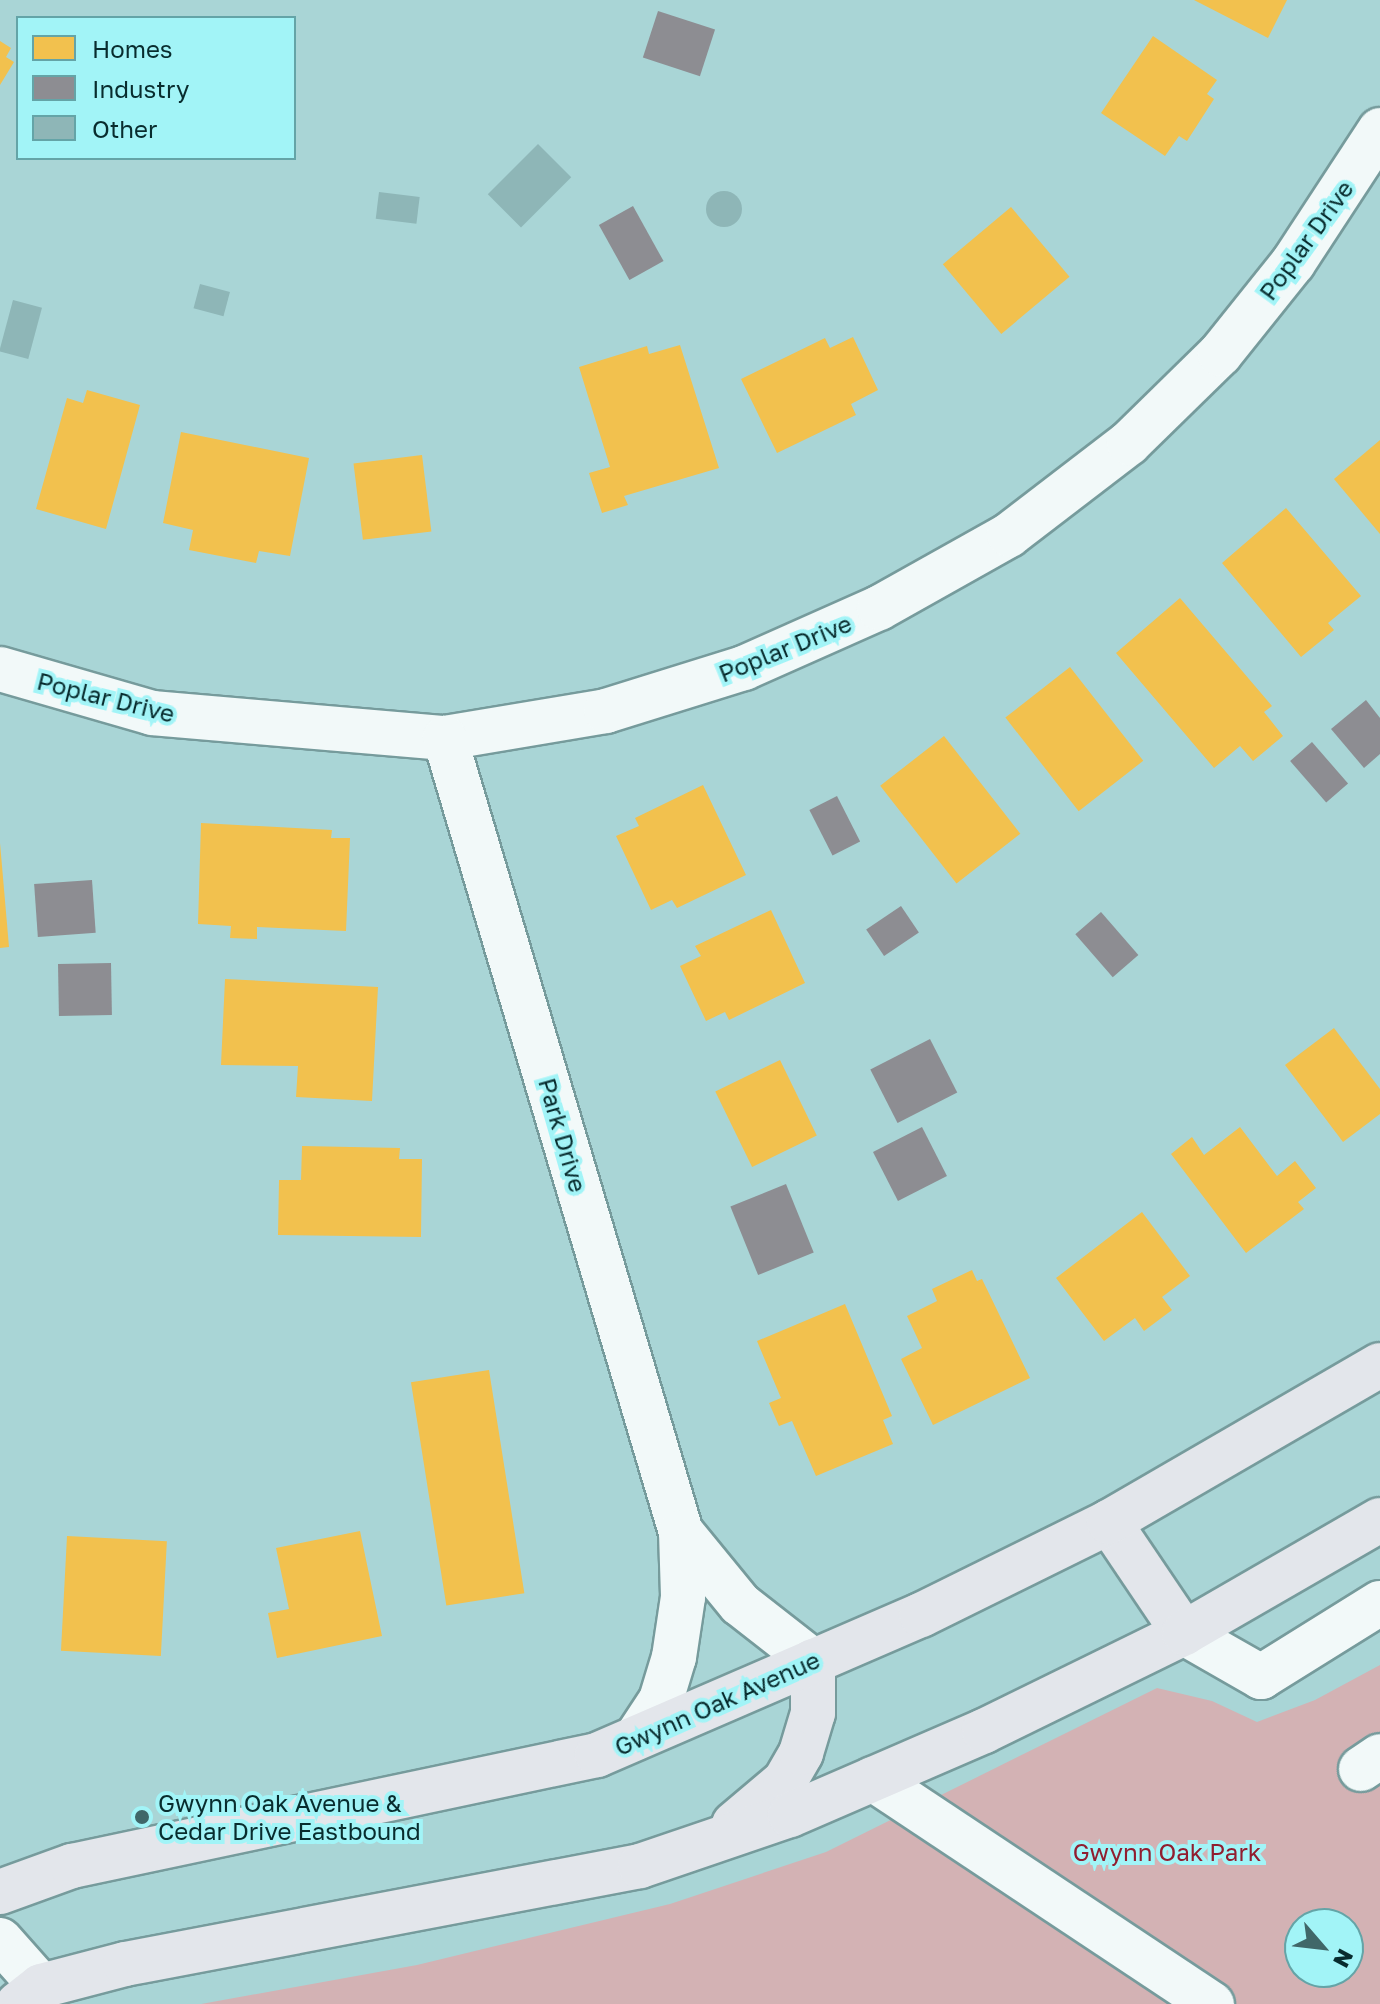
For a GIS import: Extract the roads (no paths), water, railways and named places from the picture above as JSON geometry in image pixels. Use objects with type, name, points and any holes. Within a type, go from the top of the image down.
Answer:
[{"type":"main road","name":"Gwynn Oak Avenue","points":[[0,1892],[72,1866],[597,1755],[921,1615],[1109,1522],[1380,1365]]},
{"type":"main road","points":[[30,1995],[125,1964],[640,1866],[694,1848],[873,1779],[1184,1633],[1380,1520]]},
{"type":"main road","points":[[1109,1522],[1184,1633]]},
{"type":"main road","points":[[694,1848],[744,1817],[785,1781],[801,1753],[813,1713],[813,1661]]},
{"type":"street","name":"Poplar Drive","points":[[0,669],[152,713],[445,738],[606,711],[744,668],[879,608],[1009,535],[1129,443],[1220,354],[1293,263],[1380,130]]},
{"type":"street","name":"Park Drive","points":[[445,738],[681,1532],[683,1597],[674,1657],[661,1700],[636,1738]]},
{"type":"street","name":"Park Drive","points":[[681,1532],[740,1604],[813,1661]]},
{"type":"street","points":[[1184,1633],[1261,1677],[1380,1603]]},
{"type":"street","points":[[873,1779],[1212,2004]]},
{"type":"street","points":[[0,1940],[30,1995]]},
{"type":"place","name":"Gwynn Oak Avenue & Cedar Drive Eastbound","points":[[142,1817]]},
{"type":"park label","name":"Gwynn Oak Park","points":[[1167,1852]]}]
